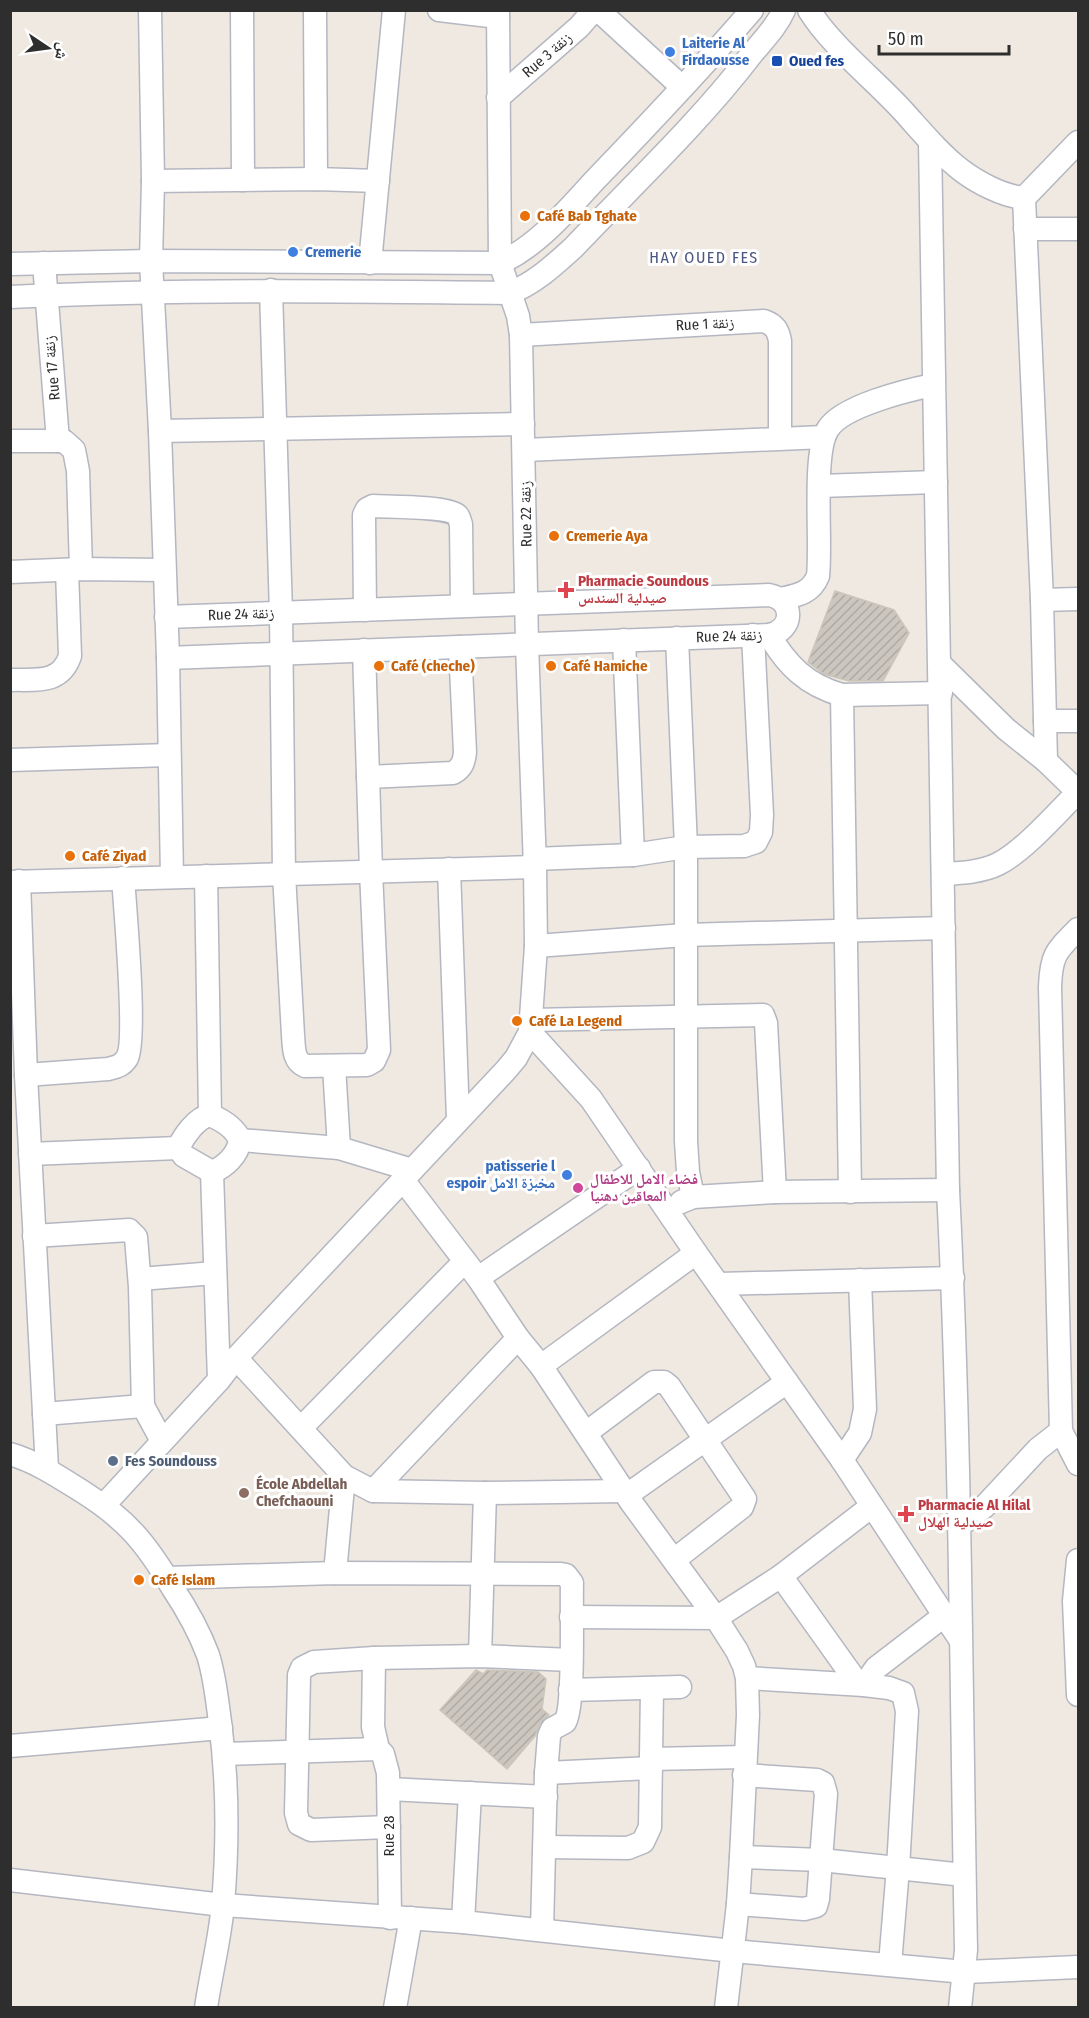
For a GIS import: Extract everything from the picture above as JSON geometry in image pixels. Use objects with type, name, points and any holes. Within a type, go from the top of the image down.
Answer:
[{"type":"street","points":[[150,10],[153,181],[151,261],[168,658],[172,877]]},
{"type":"street","points":[[242,10],[243,180]]},
{"type":"street","points":[[315,10],[316,179]]},
{"type":"street","points":[[370,263],[394,10]]},
{"type":"street","points":[[439,10],[498,14]]},
{"type":"street","points":[[596,10],[682,87]]},
{"type":"street","name":"Rue 3 زنقة","points":[[498,98],[596,10]]},
{"type":"street","points":[[10,264],[151,261],[500,263],[520,255],[535,242],[752,10]]},
{"type":"street","points":[[10,297],[154,291],[272,290],[510,293],[527,286],[544,274],[573,248],[732,80],[771,33],[784,10]]},
{"type":"street","points":[[809,10],[825,31],[930,142],[961,170],[976,180],[1014,197],[1024,198]]},
{"type":"street","name":"Rue 22 زنقة","points":[[498,14],[500,263],[518,316],[521,335],[525,450],[527,644],[536,946],[531,1026]]},
{"type":"street","points":[[930,142],[948,1190],[953,1278],[959,1526],[965,1972],[960,2007]]},
{"type":"street","points":[[1046,761],[1042,600],[1024,198],[1078,142]]},
{"type":"street","points":[[153,181],[316,179],[378,181]]},
{"type":"street","points":[[1025,229],[1078,229]]},
{"type":"street","name":"Rue 17 زنقة","points":[[10,680],[55,676],[65,669],[70,656],[78,471],[74,450],[61,441],[44,263]]},
{"type":"street","points":[[272,290],[284,874],[296,1058],[299,1064],[305,1066],[367,1065],[374,1061],[379,1050],[370,871],[364,650]]},
{"type":"street","name":"Rue 1 زنقة","points":[[521,335],[769,322],[777,328],[780,341],[780,438]]},
{"type":"street","points":[[781,599],[807,591],[815,584],[818,576],[820,465],[827,429],[844,415],[886,397],[933,385]]},
{"type":"street","points":[[160,431],[524,424]]},
{"type":"street","points":[[525,450],[824,437]]},
{"type":"street","points":[[10,441],[61,441]]},
{"type":"street","points":[[820,486],[936,482]]},
{"type":"street","points":[[365,610],[364,515],[367,508],[373,506],[433,508],[458,516],[461,524],[462,606]]},
{"type":"street","points":[[10,572],[74,569],[163,570]]},
{"type":"street","name":"Rue 24 زنقة","points":[[166,617],[769,595],[781,599],[789,613],[783,628],[777,633],[761,635],[168,658]]},
{"type":"street","points":[[1042,600],[1078,599]]},
{"type":"street","points":[[761,635],[796,671],[826,691],[842,695],[941,693]]},
{"type":"street","points":[[47,1469],[26,1075],[17,1027],[15,881],[449,869],[633,855],[686,847],[744,846],[756,842],[759,838],[762,815],[761,635]]},
{"type":"street","points":[[677,638],[686,847],[686,1141],[688,1172],[693,1197]]},
{"type":"street","points":[[624,640],[633,855]]},
{"type":"street","points":[[368,777],[453,773],[460,769],[465,752],[460,646]]},
{"type":"street","points":[[940,664],[1006,729],[1046,761],[1078,792],[1027,843],[998,864],[972,872],[943,874]]},
{"type":"street","points":[[842,695],[850,1192]]},
{"type":"street","points":[[1045,721],[1078,721]]},
{"type":"street","points":[[10,760],[169,755]]},
{"type":"street","points":[[449,869],[458,1119]]},
{"type":"street","points":[[206,876],[210,1115]]},
{"type":"street","points":[[26,1075],[108,1069],[120,1066],[128,1057],[130,1017],[123,878]]},
{"type":"street","points":[[536,946],[685,935],[944,928]]},
{"type":"street","points":[[1078,930],[1060,947],[1050,968],[1061,1431],[1078,1464]]},
{"type":"street","points":[[531,1026],[686,1016],[759,1014],[766,1018],[775,1192]]},
{"type":"street","points":[[104,1505],[219,1380],[236,1358],[516,1058],[531,1026]]},
{"type":"street","points":[[531,1026],[591,1099],[842,1460],[959,1638]]},
{"type":"street","points":[[334,1066],[339,1148]]},
{"type":"street","points":[[178,1148],[184,1137],[204,1117],[210,1115],[219,1119],[232,1129],[240,1140],[239,1147],[226,1164],[212,1172]]},
{"type":"street","points":[[240,1140],[339,1148],[407,1175],[518,1338],[541,1366],[631,1502],[738,1651],[747,1678],[748,1715],[738,1904],[726,2007]]},
{"type":"street","points":[[30,1155],[178,1148]]},
{"type":"street","points":[[178,1148],[184,1156],[212,1172]]},
{"type":"street","points":[[301,1428],[472,1270],[639,1168]]},
{"type":"street","points":[[212,1172],[219,1380]]},
{"type":"street","points":[[665,1208],[693,1197],[775,1192],[948,1190]]},
{"type":"street","points":[[34,1236],[129,1230],[136,1237],[140,1279],[143,1406],[162,1442]]},
{"type":"street","points":[[541,1366],[696,1253]]},
{"type":"street","points":[[140,1279],[215,1273]]},
{"type":"street","points":[[718,1284],[953,1278]]},
{"type":"street","points":[[842,1460],[860,1432],[865,1409],[860,1281]]},
{"type":"street","points":[[373,1491],[518,1338]]},
{"type":"street","points":[[236,1358],[344,1476],[373,1491],[626,1493],[787,1382]]},
{"type":"street","points":[[586,1433],[654,1382],[661,1381],[669,1386],[743,1493],[745,1503],[674,1560]]},
{"type":"street","points":[[44,1414],[143,1406]]},
{"type":"street","points":[[959,1526],[984,1507],[1038,1449],[1061,1431]]},
{"type":"street","points":[[10,1454],[47,1469],[104,1505],[142,1541],[192,1620],[208,1655],[214,1679],[225,1754],[227,1790],[223,1905],[206,2007]]},
{"type":"street","points":[[335,1573],[344,1476]]},
{"type":"street","points":[[480,1656],[485,1493]]},
{"type":"street","points":[[571,1617],[716,1618],[781,1576],[872,1506]]},
{"type":"street","points":[[1078,1560],[1074,1601],[1078,1695]]},
{"type":"street","points":[[167,1578],[335,1573],[566,1575],[572,1583],[570,1690],[567,1718],[550,1732],[546,1773],[542,1930]]},
{"type":"street","points":[[781,1576],[861,1684]]},
{"type":"street","points":[[861,1684],[876,1668],[945,1615]]},
{"type":"street","points":[[389,1827],[311,1830],[299,1824],[296,1813],[299,1675],[302,1668],[314,1662],[374,1658],[480,1656],[571,1660]]},
{"type":"street","name":"Rue 28","points":[[374,1658],[373,1727],[388,1773],[389,1827],[400,1918],[395,2007]]},
{"type":"street","points":[[747,1678],[861,1684],[896,1689],[903,1693],[907,1711],[890,1964]]},
{"type":"street","points":[[545,1847],[628,1848],[643,1842],[650,1827],[652,1688]]},
{"type":"street","points":[[570,1690],[680,1688]]},
{"type":"street","points":[[10,1746],[221,1728]]},
{"type":"street","points":[[225,1754],[380,1751]]},
{"type":"street","points":[[546,1773],[651,1763],[745,1766],[809,1778],[823,1783],[826,1794],[818,1903],[804,1909],[738,1904]]},
{"type":"street","points":[[389,1789],[546,1797]]},
{"type":"street","points":[[463,1922],[470,1793]]},
{"type":"street","points":[[741,1857],[821,1860],[964,1875]]},
{"type":"street","points":[[10,1880],[223,1905],[463,1922],[733,1951],[965,1972],[1078,1966]]},
{"type":"building","points":[[835,591],[894,610],[909,633],[883,681],[849,681],[824,674],[808,662]]},
{"type":"building","points":[[476,1670],[483,1674],[487,1670],[538,1672],[546,1679],[542,1709],[549,1715],[540,1723],[535,1736],[507,1769],[440,1710]]},
{"type":"place","name":"Laiterie Al Firdaousse","points":[[670,52]]},
{"type":"place","name":"Oued fes","points":[[777,61]]},
{"type":"place","name":"Café Bab Tghate","points":[[525,216]]},
{"type":"place","name":"Cremerie","points":[[293,252]]},
{"type":"place","name":"Cremerie Aya","points":[[554,536]]},
{"type":"place","name":"Pharmacie Soundous صيدلية السندس","points":[[566,590]]},
{"type":"place","name":"Café (cheche)","points":[[379,666]]},
{"type":"place","name":"Café Hamiche","points":[[551,666]]},
{"type":"place","name":"Café Ziyad","points":[[70,856]]},
{"type":"place","name":"Café La Legend","points":[[517,1021]]},
{"type":"place","name":"patisserie l espoir مخبزة الامل","points":[[567,1175]]},
{"type":"place","name":"فضاء الامل للاطفال المعاقين دهنيا","points":[[578,1188]]},
{"type":"place","name":"Fes Soundouss","points":[[113,1461]]},
{"type":"place","name":"École Abdellah Chefchaouni","points":[[244,1493]]},
{"type":"place","name":"Pharmacie Al Hilal صيدلية الهلال","points":[[906,1514]]},
{"type":"place","name":"Café Islam","points":[[139,1580]]},
{"type":"district","name":"HAY OUED FES","points":[[704,257]]}]
